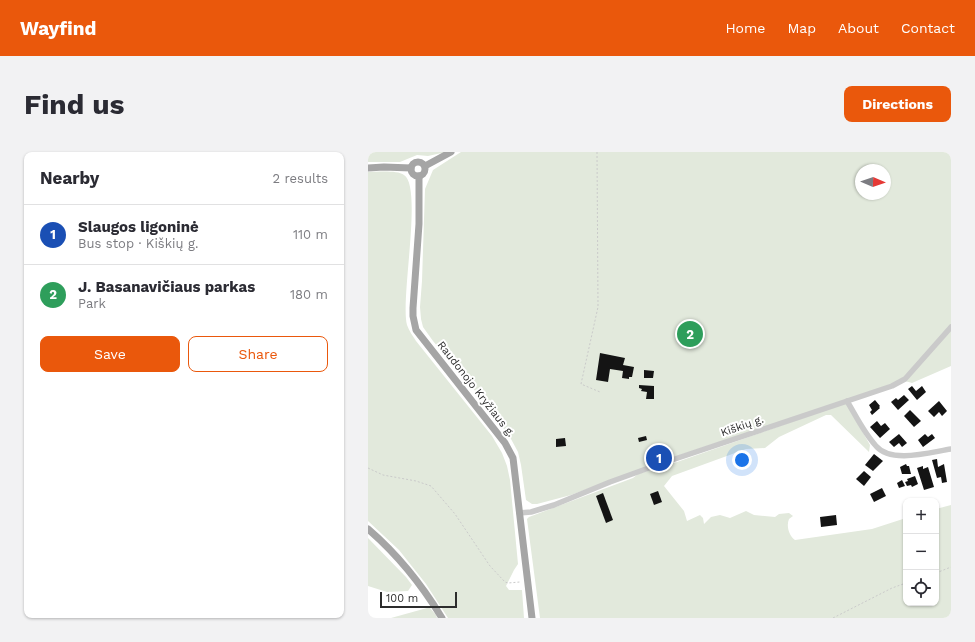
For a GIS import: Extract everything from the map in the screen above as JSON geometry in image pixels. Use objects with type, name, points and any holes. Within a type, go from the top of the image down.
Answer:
[{"type":"main road","points":[[424,166],[451,152]]},
{"type":"main road","points":[[421,162],[424,166],[425,172],[418,176],[414,174],[411,168],[413,164],[421,162]]},
{"type":"main road","points":[[368,168],[411,168]]},
{"type":"main road","name":"Raudonojo Kryžiaus g.","points":[[418,176],[419,224],[413,308],[416,330],[510,450],[515,468],[532,618]]},
{"type":"main road","points":[[368,529],[404,566],[418,583],[442,618]]},
{"type":"street","name":"Kiškių g.","points":[[519,513],[531,512],[554,505],[657,465],[899,383],[905,379],[951,327]]},
{"type":"street","points":[[847,401],[873,443],[882,452],[892,455],[909,456],[951,449]]},
{"type":"path","points":[[597,152],[598,307],[581,384],[600,392]]},
{"type":"path","points":[[368,468],[383,475],[416,481],[431,486],[455,514],[490,566],[505,582],[527,581]]},
{"type":"path","points":[[939,571],[951,567]]},
{"type":"path","points":[[833,618],[892,588],[903,584]]},
{"type":"shaded area","points":[[368,152],[446,152],[428,156],[417,155],[400,162],[368,162]]},
{"type":"shaded area","points":[[461,152],[951,152],[951,366],[912,383],[905,381],[895,382],[884,387],[665,460],[571,495],[532,504],[526,500],[518,452],[511,439],[482,399],[423,327],[420,307],[425,189],[433,170]]},
{"type":"shaded area","points":[[368,172],[401,173],[404,175],[409,184],[412,200],[406,292],[407,325],[416,341],[492,436],[502,453],[510,480],[518,564],[506,586],[509,590],[522,590],[524,618],[448,618],[426,584],[399,550],[368,521]]},
{"type":"shaded area","points":[[846,403],[870,445],[869,452],[831,415],[826,415],[779,437],[765,448],[746,449],[672,476],[664,486],[684,511],[687,521],[700,515],[703,518],[704,524],[711,517],[720,515],[730,518],[746,511],[754,515],[775,517],[779,514],[789,513],[793,516],[788,522],[789,531],[795,540],[872,529],[903,519],[903,606],[939,606],[939,508],[951,505],[951,618],[540,618],[527,519],[633,478],[638,474],[677,462]]},
{"type":"shaded area","points":[[368,538],[406,577],[412,585],[408,591],[387,592],[368,586]]},
{"type":"shaded area","points":[[430,608],[437,618],[391,618]]},
{"type":"building","points":[[600,353],[625,358],[623,365],[634,367],[632,377],[629,377],[629,379],[622,378],[623,371],[610,369],[608,382],[596,380]]},
{"type":"building","points":[[644,370],[654,371],[653,378],[644,378]]},
{"type":"building","points":[[639,385],[654,386],[654,399],[646,399],[647,392],[641,391],[642,389],[639,388]]},
{"type":"building","points":[[912,386],[916,391],[922,386],[926,392],[917,400],[908,389]]},
{"type":"building","points":[[904,395],[909,400],[898,410],[891,402],[896,398],[898,400]]},
{"type":"building","points":[[875,400],[880,408],[872,415],[870,412],[872,410],[869,405]]},
{"type":"building","points":[[939,401],[947,411],[942,416],[939,412],[934,417],[928,411]]},
{"type":"building","points":[[910,410],[921,421],[914,427],[904,416]]},
{"type":"building","points":[[877,421],[881,426],[885,423],[890,429],[880,438],[870,427]]},
{"type":"building","points":[[899,434],[907,443],[902,447],[899,443],[894,447],[889,442]]},
{"type":"building","points":[[925,434],[928,437],[932,434],[935,438],[923,447],[918,440]]},
{"type":"building","points":[[646,436],[647,440],[639,442],[638,438]]},
{"type":"building","points":[[565,438],[566,446],[556,447],[556,439]]},
{"type":"building","points":[[874,454],[883,461],[873,471],[865,465]]},
{"type":"building","points":[[937,459],[938,467],[944,464],[947,482],[942,483],[941,477],[937,478],[932,460]]},
{"type":"building","points":[[906,464],[909,466],[911,474],[902,474],[900,467]]},
{"type":"building","points":[[923,466],[923,469],[928,467],[934,487],[924,490],[917,468]]},
{"type":"building","points":[[864,471],[871,477],[864,486],[856,479]]},
{"type":"building","points":[[915,476],[918,484],[912,487],[911,485],[907,486],[905,482],[908,481],[907,479]]},
{"type":"building","points":[[902,480],[905,486],[899,488],[897,483]]},
{"type":"building","points":[[882,488],[886,496],[874,502],[870,494]]},
{"type":"building","points":[[658,491],[662,502],[654,505],[650,494]]},
{"type":"building","points":[[603,493],[613,520],[606,523],[596,496]]},
{"type":"building","points":[[836,515],[837,525],[821,527],[820,517]]},
{"type":"place","name":"J. Basanavičiaus parkas","points":[[690,334]]},
{"type":"place","name":"Slaugos ligoninė","points":[[659,458]]}]
